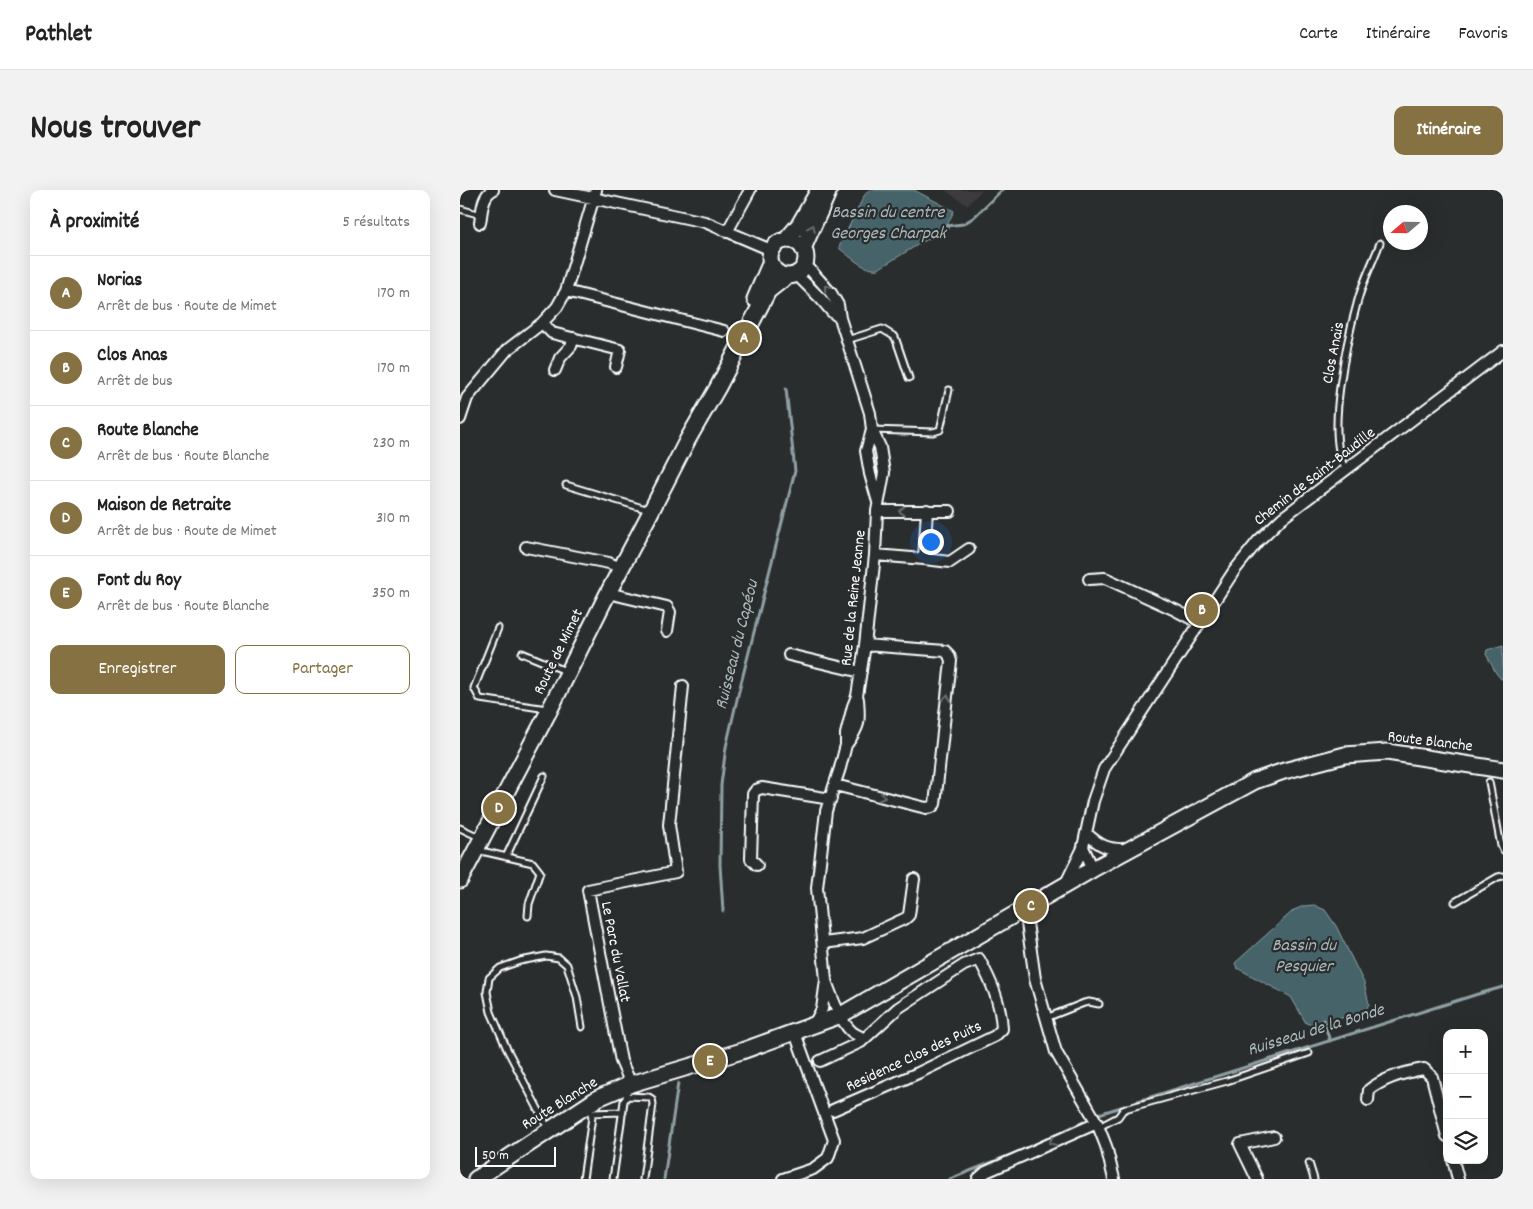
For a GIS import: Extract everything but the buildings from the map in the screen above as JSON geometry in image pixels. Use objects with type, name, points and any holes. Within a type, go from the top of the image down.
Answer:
[{"type":"street","points":[[481,219],[487,193],[493,190]]},
{"type":"street","points":[[556,190],[595,194],[705,222],[771,257],[777,272],[798,266]]},
{"type":"street","points":[[727,232],[750,190]]},
{"type":"street","points":[[787,240],[799,225],[819,190]]},
{"type":"street","points":[[798,266],[810,231],[829,190]]},
{"type":"street","points":[[460,418],[464,397],[507,350],[558,307],[566,291],[595,194]]},
{"type":"street","points":[[771,257],[778,242],[787,240],[796,242],[798,266]]},
{"type":"street","name":"Route de Mimet","points":[[688,439],[701,405],[761,287],[771,257]]},
{"type":"street","name":"Rue de la Reine Jeanne","points":[[798,266],[821,299],[840,318],[870,413],[872,430],[880,447],[884,473],[878,507],[866,645],[857,696],[860,718],[857,729],[846,745],[826,811],[817,888],[826,980],[822,1009],[813,1026]]},
{"type":"street","name":"Route de Mimet","points":[[460,880],[688,439],[718,387],[768,291],[798,266]]},
{"type":"street","points":[[566,291],[724,331]]},
{"type":"street","points":[[542,322],[552,333],[620,350],[616,367]]},
{"type":"street","points":[[556,370],[560,358],[571,346],[574,338]]},
{"type":"street","name":"Chemin de Saint-Baudille","points":[[1064,887],[1083,848],[1092,801],[1104,769],[1234,571],[1258,541],[1282,518],[1503,351]]},
{"type":"street","name":"Rue de la Reine Jeanne","points":[[872,430],[866,451],[878,507]]},
{"type":"street","points":[[870,474],[884,473]]},
{"type":"street","points":[[878,507],[950,511]]},
{"type":"street","points":[[924,559],[926,510]]},
{"type":"street","points":[[526,547],[609,562],[621,568]]},
{"type":"street","points":[[875,555],[950,562],[970,549]]},
{"type":"street","points":[[1089,579],[1105,578],[1200,623]]},
{"type":"street","points":[[608,593],[666,606],[670,612],[667,630]]},
{"type":"street","points":[[835,785],[926,808],[932,807],[935,804],[951,662],[949,656],[945,651],[866,645]]},
{"type":"street","points":[[789,656],[861,672]]},
{"type":"street","name":"Le Parc du Vallat","points":[[627,1089],[588,890],[676,872],[669,825],[683,686]]},
{"type":"street","name":"Route Blanche","points":[[476,1179],[549,1130],[590,1108],[598,1098],[795,1033],[841,1015],[1096,868],[1255,781],[1284,771],[1345,755],[1387,752],[1479,766],[1497,774]]},
{"type":"street","points":[[757,865],[751,859],[753,794],[756,790],[762,788],[831,799]]},
{"type":"street","points":[[1086,833],[1096,843],[1112,850],[1130,849]]},
{"type":"street","points":[[1086,833],[1096,868]]},
{"type":"street","points":[[1083,848],[1096,868]]},
{"type":"street","points":[[823,942],[863,938],[906,918],[909,914],[914,879]]},
{"type":"street","points":[[1026,909],[1035,979],[1056,1052],[1098,1125],[1106,1146],[1114,1179]]},
{"type":"street","name":"Residence Clos des Puits","points":[[820,1062],[861,1042],[898,1008],[964,965],[979,959],[992,983],[1002,1015],[1002,1029],[995,1036],[918,1073],[833,1110]]},
{"type":"street","name":"Rue de la Reine Jeanne","points":[[826,980],[841,1015]]},
{"type":"street","points":[[841,1015],[843,1022],[851,1031],[864,1039]]},
{"type":"street","points":[[783,1179],[814,1174],[828,1158],[834,1140],[795,1033]]},
{"type":"street","points":[[1368,1100],[1369,1090],[1378,1083],[1424,1069],[1432,1077],[1443,1120]]},
{"type":"street","points":[[978,1179],[986,1172],[1098,1125]]},
{"type":"street","points":[[1257,1179],[1240,1144],[1274,1137]]},
{"type":"street","points":[[1454,1164],[1458,1179]]},
{"type":"lane","points":[[460,209],[481,219]]},
{"type":"lane","name":"Clos Anaïs","points":[[1346,470],[1341,463],[1337,441],[1340,386],[1358,299],[1380,243]]},
{"type":"lane","points":[[847,340],[882,329],[896,337],[909,378]]},
{"type":"lane","points":[[872,430],[933,432],[940,430],[949,390]]},
{"type":"lane","points":[[566,485],[651,511]]},
{"type":"lane","points":[[498,628],[474,688],[480,699],[550,709]]},
{"type":"lane","points":[[522,653],[568,672]]},
{"type":"lane","points":[[1497,774],[1501,846],[1503,850]]},
{"type":"lane","points":[[506,857],[544,776]]},
{"type":"lane","points":[[460,828],[479,844],[506,857],[533,863],[540,872],[529,904],[528,916]]},
{"type":"lane","points":[[1455,902],[1498,877],[1503,876]]},
{"type":"lane","points":[[549,1130],[507,1049],[491,1012],[486,992],[489,978],[500,968],[520,961],[546,956],[559,958],[567,965],[577,997],[582,1027]]},
{"type":"lane","points":[[1046,1018],[1084,1003],[1099,1004]]},
{"type":"lane","points":[[1098,1125],[1118,1117],[1123,1110],[1128,1108],[1226,1081],[1309,1053]]},
{"type":"lane","points":[[613,1179],[627,1089],[649,1097],[652,1099],[653,1104],[643,1179]]},
{"type":"lane","points":[[583,1179],[590,1108],[623,1112]]},
{"type":"lane","points":[[1309,1163],[1314,1179]]},
{"type":"shaded area","points":[[945,190],[982,190],[967,205]]},
{"type":"water","name":"Bassin du centre Georges Charpak","points":[[869,190],[914,190],[954,211],[948,223],[949,229],[924,241],[878,269],[863,266],[839,247],[864,196]]},
{"type":"water","points":[[1503,645],[1503,679],[1501,679],[1486,654],[1487,650]]},
{"type":"water","name":"Bassin du Pesquier","points":[[1314,905],[1325,910],[1336,926],[1364,983],[1369,1004],[1365,1011],[1314,1026],[1306,1023],[1291,997],[1237,968],[1235,963],[1294,910]]},
{"type":"waterway","points":[[946,226],[963,224],[973,218],[1002,190]]},
{"type":"waterway","name":"Ruisseau du Capéou","points":[[723,911],[720,865],[721,785],[726,747],[795,471],[786,389]]},
{"type":"waterway","name":"Ruisseau de la Bonde","points":[[1138,1101],[1503,987]]},
{"type":"waterway","points":[[1323,1020],[1330,1041]]},
{"type":"waterway","name":"Ruisseau du Capéou","points":[[664,1179],[678,1083]]},
{"type":"waterway","name":"Ruisseau de la Bonde","points":[[1099,1114],[1121,1107]]},
{"type":"waterway","name":"Ruisseau de la Bonde","points":[[950,1179],[1020,1151],[1083,1122]]},
{"type":"place","name":"Norias","points":[[744,338]]},
{"type":"place","name":"Clos Anas","points":[[1202,610]]},
{"type":"place","name":"Maison de Retraite","points":[[499,808]]},
{"type":"place","name":"Route Blanche","points":[[1031,906]]},
{"type":"place","name":"Font du Roy","points":[[710,1061]]}]
